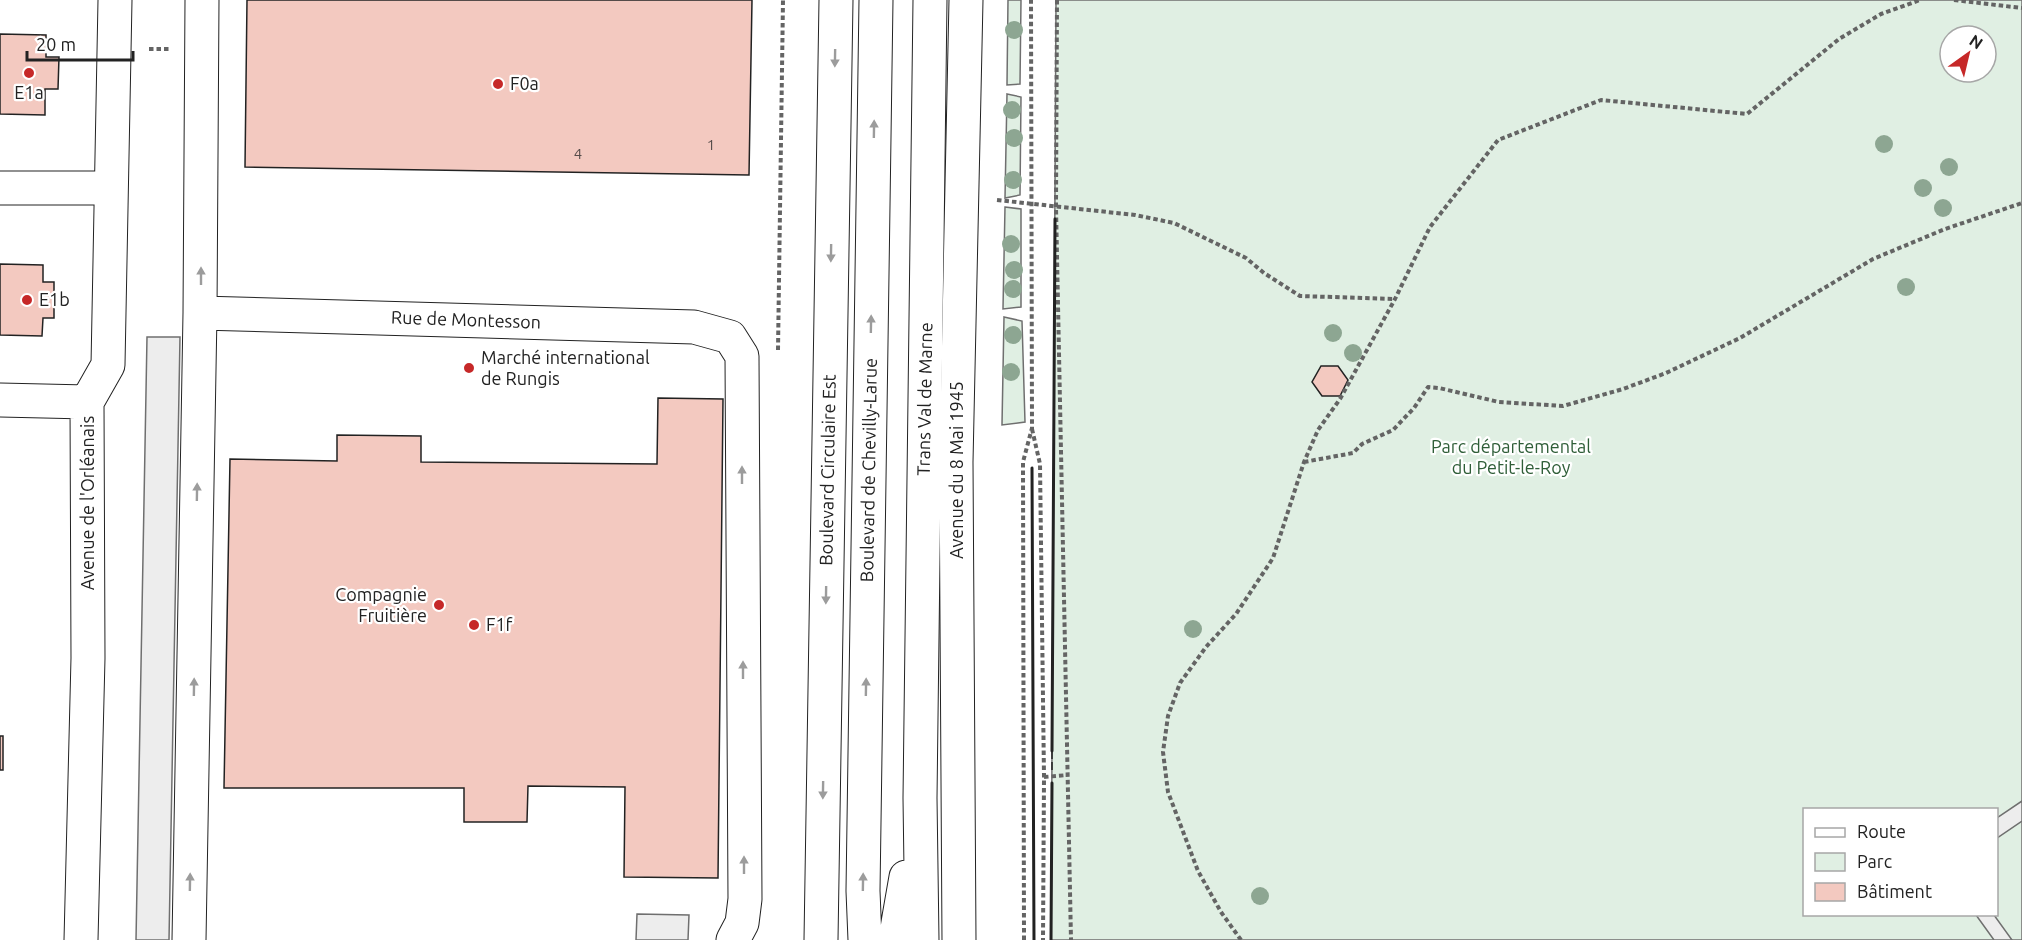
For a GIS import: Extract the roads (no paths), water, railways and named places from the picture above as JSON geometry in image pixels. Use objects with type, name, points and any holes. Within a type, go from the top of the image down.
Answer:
[{"type":"street","name":"Avenue de l'Orléanais","points":[[81,940],[88,658],[87,402],[108,365],[112,47],[115,0]]},
{"type":"street","points":[[189,940],[200,313],[202,0]]},
{"type":"street","name":"Boulevard Circulaire Est","points":[[821,940],[836,0]]},
{"type":"street","name":"Boulevard de Chevilly-Larue","points":[[866,940],[863,891],[876,0]]},
{"type":"street","name":"Trans Val de Marne","points":[[920,798],[930,0]]},
{"type":"street","name":"Avenue du 8 Mai 1945","points":[[959,940],[956,462],[966,0]]},
{"type":"street","points":[[0,188],[111,188]]},
{"type":"street","name":"Rue de Montesson","points":[[200,313],[694,327],[730,337],[742,356],[745,899],[738,932]]},
{"type":"street","points":[[0,400],[87,402]]},
{"type":"street","points":[[896,940],[920,798]]},
{"type":"street","points":[[920,798],[922,940]]},
{"type":"place","name":"E1a","points":[[29,73]]},
{"type":"place","name":"F0a","points":[[498,84]]},
{"type":"place","name":"E1b","points":[[27,300]]},
{"type":"place","name":"Marché international de Rungis","points":[[469,368]]},
{"type":"place","name":"Compagnie Fruitière","points":[[439,605]]},
{"type":"place","name":"F1f","points":[[474,625]]},
{"type":"park label","name":"Parc départemental du Petit-le-Roy","points":[[1511,457]]}]
